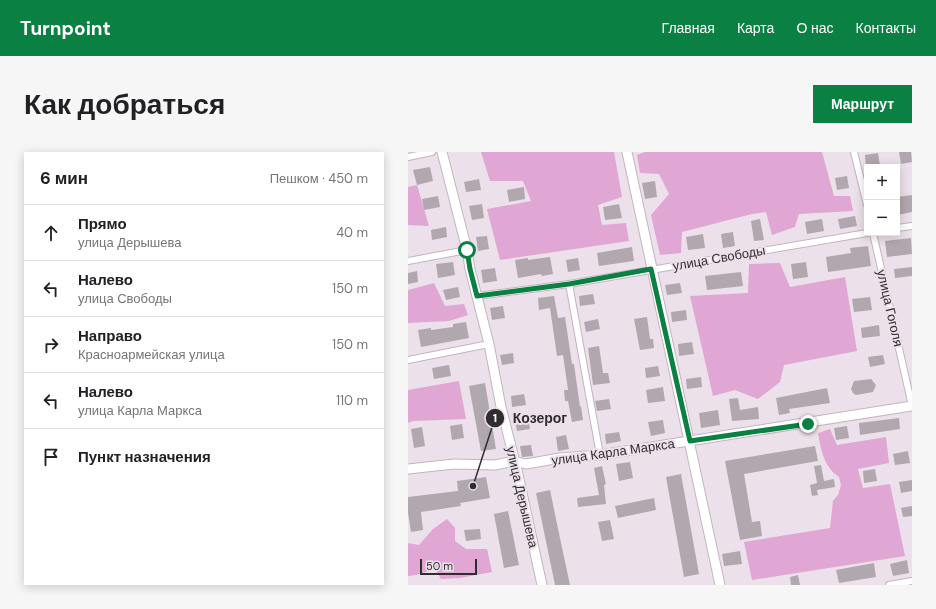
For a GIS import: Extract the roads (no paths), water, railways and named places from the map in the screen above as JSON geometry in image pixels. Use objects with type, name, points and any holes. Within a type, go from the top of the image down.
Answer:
[{"type":"street","points":[[408,157],[432,152]]},
{"type":"street","name":"улица Дерышева","points":[[442,152],[489,344],[500,406],[517,470],[542,585]]},
{"type":"street","points":[[627,152],[720,585]]},
{"type":"street","points":[[854,152],[866,200]]},
{"type":"street","points":[[900,228],[912,226]]},
{"type":"street","name":"улица Свободы","points":[[477,296],[569,284],[864,234]]},
{"type":"street","name":"улица Гоголя","points":[[874,236],[912,406]]},
{"type":"street","points":[[408,260],[467,250]]},
{"type":"street","points":[[569,284],[600,455]]},
{"type":"street","points":[[408,360],[489,344]]},
{"type":"street","name":"улица Карла Маркса","points":[[408,470],[454,464],[495,465],[514,461],[526,464],[560,458],[600,455],[912,406]]},
{"type":"street","points":[[889,585],[912,581]]},
{"type":"place","name":"Козерог","points":[[473,486]]}]
